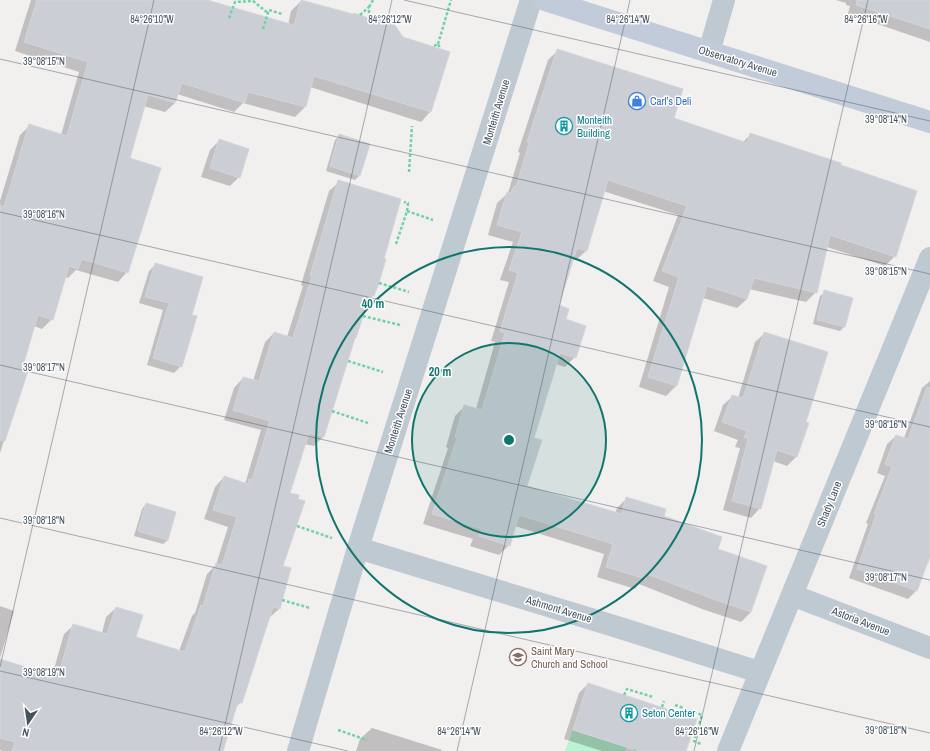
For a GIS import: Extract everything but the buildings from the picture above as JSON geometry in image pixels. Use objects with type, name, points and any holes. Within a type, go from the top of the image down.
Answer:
[{"type":"street","name":"Monteith Avenue","points":[[298,751],[358,548],[530,0]]},
{"type":"street","name":"Observatory Avenue","points":[[545,0],[930,122]]},
{"type":"street","points":[[709,52],[724,0]]},
{"type":"street","name":"Shady Lane","points":[[728,751],[930,258]]},
{"type":"street","name":"Ashmont Avenue","points":[[358,548],[760,672]]},
{"type":"street","name":"Astoria Avenue","points":[[792,595],[930,648]]},
{"type":"path","points":[[369,18],[369,7],[372,0]]},
{"type":"path","points":[[440,48],[438,44],[452,0]]},
{"type":"path","points":[[229,18],[235,2],[253,1],[268,14]]},
{"type":"path","points":[[360,15],[369,7]]},
{"type":"path","points":[[263,29],[269,10],[282,14]]},
{"type":"path","points":[[434,46],[438,44]]},
{"type":"path","points":[[409,172],[412,126]]},
{"type":"path","points":[[396,244],[407,211],[408,203],[404,202]]},
{"type":"path","points":[[407,211],[434,220]]},
{"type":"path","points":[[379,283],[412,292]]},
{"type":"path","points":[[363,316],[401,325]]},
{"type":"path","points":[[348,361],[386,373]]},
{"type":"path","points":[[332,411],[370,424]]},
{"type":"path","points":[[297,526],[335,538]]},
{"type":"path","points":[[282,600],[313,609]]},
{"type":"path","points":[[624,695],[627,689],[652,698]]},
{"type":"path","points":[[662,707],[664,701]]},
{"type":"path","points":[[675,705],[702,715],[694,741]]},
{"type":"path","points":[[338,730],[367,740]]},
{"type":"green space","points":[[573,730],[626,747],[625,751],[565,751]]},
{"type":"place","name":"Carl’s Deli","points":[[637,101]]},
{"type":"place","name":"Monteith Building","points":[[564,126]]},
{"type":"place","name":"Saint Mary Church and School","points":[[518,657]]},
{"type":"place","name":"Seton Center","points":[[629,713]]}]
